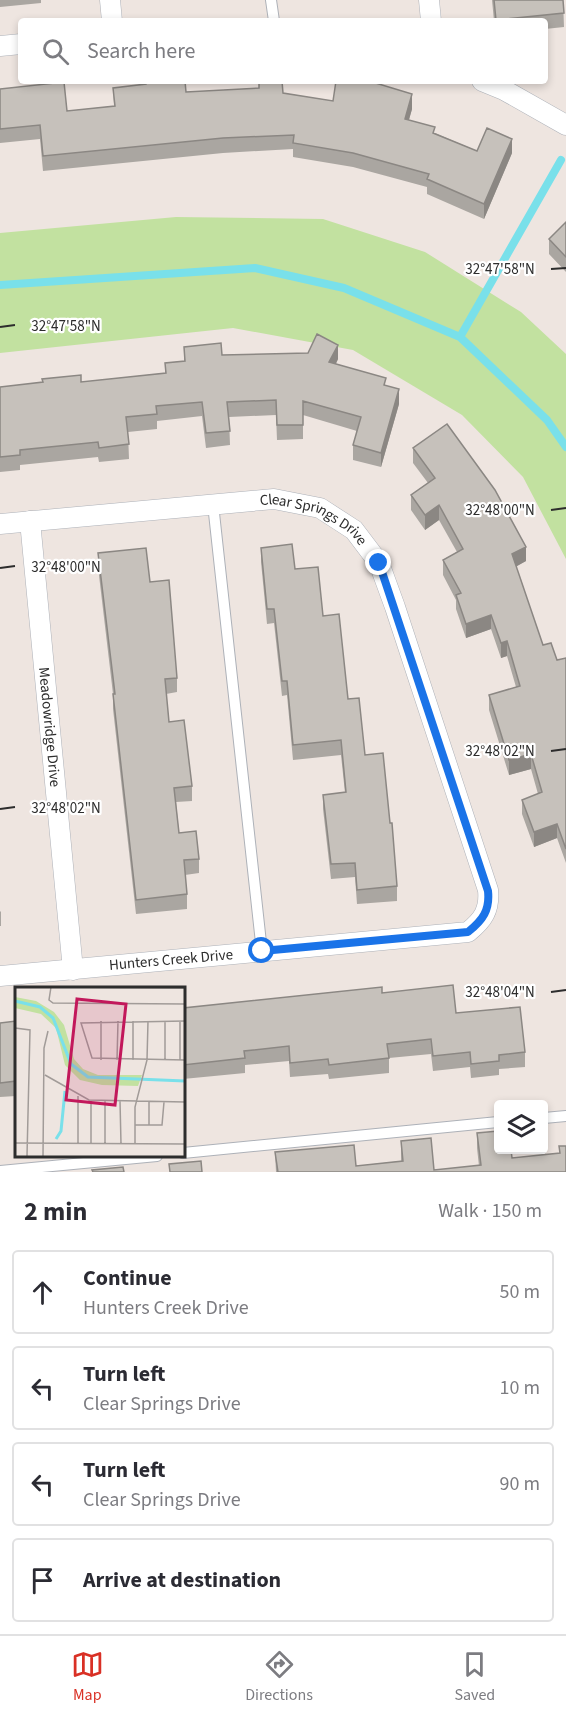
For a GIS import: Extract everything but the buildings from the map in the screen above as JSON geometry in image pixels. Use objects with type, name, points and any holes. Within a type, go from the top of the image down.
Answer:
[{"type":"street","points":[[110,0],[112,18]]},
{"type":"street","points":[[429,0],[431,18]]},
{"type":"street","points":[[0,46],[18,44]]},
{"type":"street","points":[[489,84],[566,125]]},
{"type":"street","name":"Clear Springs Drive","points":[[0,524],[274,499],[321,508],[354,530],[379,563],[488,891],[489,905],[481,921]]},
{"type":"street","name":"Meadowridge Drive","points":[[30,520],[73,970]]},
{"type":"street","name":"Hunters Creek Drive","points":[[0,976],[468,932],[481,921]]},
{"type":"lane","points":[[272,0],[274,18]]},
{"type":"lane","points":[[213,504],[262,951]]},
{"type":"lane","points":[[548,1118],[566,1116]]},
{"type":"lane","points":[[184,1153],[494,1122]]},
{"type":"lane","points":[[0,1171],[137,1157]]},
{"type":"green space","points":[[176,217],[323,219],[425,252],[521,312],[566,354],[566,559],[523,477],[462,415],[353,350],[233,328],[0,353],[0,233]]},
{"type":"waterway","points":[[460,337],[561,160]]},
{"type":"waterway","points":[[0,285],[255,268],[344,288],[460,337],[547,420],[566,447]]},
{"type":"route","points":[[262,951],[468,932],[481,921],[489,905],[488,891],[379,563]]}]
